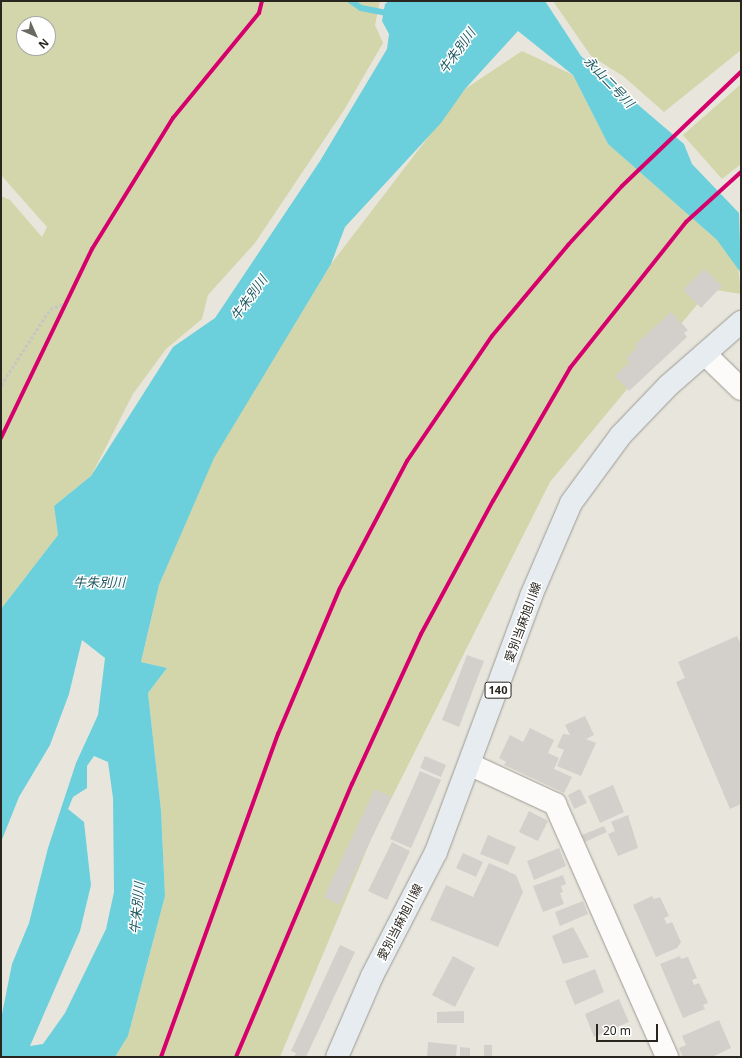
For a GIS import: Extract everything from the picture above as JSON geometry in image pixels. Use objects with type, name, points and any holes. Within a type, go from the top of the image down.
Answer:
[{"type":"main road","name":"愛別当麻旭川線","points":[[337,1057],[372,976],[436,852],[471,765],[531,596],[572,503],[621,435],[705,354],[741,322]]},
{"type":"street","points":[[705,354],[741,389]]},
{"type":"street","points":[[471,765],[555,804],[667,1057]]},
{"type":"path","points":[[58,316],[67,297]]},
{"type":"path","points":[[1,385],[50,309],[64,304]]},
{"type":"green space","points":[[1,1],[380,1],[375,25],[383,43],[344,110],[255,243],[208,295],[202,319],[166,349],[133,394],[91,476],[54,506],[58,535],[1,609],[1,196],[10,200],[42,237],[47,227],[1,175]]},
{"type":"green space","points":[[553,1],[741,1],[741,50],[664,112],[623,76],[591,56]]},
{"type":"green space","points":[[522,51],[573,75],[608,144],[717,240],[738,266],[741,294],[710,289],[550,482],[372,837],[280,1057],[115,1057],[128,1036],[165,896],[161,810],[148,693],[167,668],[141,662],[159,585],[213,458],[331,264],[465,89]]},
{"type":"green space","points":[[741,84],[741,164],[722,179],[683,135]]},
{"type":"water","name":"牛朱別川","points":[[389,1],[545,1],[581,56],[684,144],[692,164],[739,213],[741,273],[717,240],[608,144],[573,75],[518,31],[465,89],[441,123],[345,227],[331,264],[214,458],[159,585],[141,662],[167,668],[148,693],[161,810],[165,896],[128,1036],[115,1057],[1,1057],[1,1019],[12,964],[29,923],[48,848],[76,763],[98,715],[105,658],[82,640],[69,694],[50,745],[19,797],[1,842],[1,609],[58,535],[54,506],[91,476],[173,347],[215,318],[320,161],[387,49],[389,34],[382,21],[385,4]],"holes":[[[94,756],[108,762],[113,798],[114,892],[106,929],[65,1013],[43,1044],[30,1046],[80,931],[91,885],[84,822],[68,809],[73,797],[87,788],[87,766]]]},
{"type":"building","points":[[704,269],[722,286],[701,308],[683,290]]},
{"type":"building","points":[[671,312],[688,330],[684,333],[687,337],[629,391],[615,376],[630,362],[626,358],[637,347],[635,345]]},
{"type":"building","points":[[737,636],[741,645],[741,804],[730,809],[676,682],[685,678],[678,662]]},
{"type":"building","points":[[467,655],[484,661],[459,727],[442,720]]},
{"type":"building","points":[[585,716],[594,735],[586,739],[596,743],[581,776],[557,766],[564,750],[557,747],[563,734],[570,735],[565,725]]},
{"type":"building","points":[[530,728],[554,740],[548,753],[559,758],[554,769],[572,777],[564,793],[504,765],[506,762],[499,758],[510,735],[523,742]]},
{"type":"building","points":[[425,756],[446,765],[441,777],[420,768]]},
{"type":"building","points":[[420,771],[441,780],[411,848],[390,839]]},
{"type":"building","points":[[613,785],[624,812],[600,823],[588,796]]},
{"type":"building","points":[[375,789],[391,797],[340,905],[324,897]]},
{"type":"building","points":[[580,789],[587,803],[574,809],[568,795]]},
{"type":"building","points":[[529,811],[548,821],[538,841],[519,832]]},
{"type":"building","points":[[628,815],[638,848],[618,856],[608,834],[615,831],[611,822]]},
{"type":"building","points":[[604,826],[607,832],[585,842],[582,835]]},
{"type":"building","points":[[488,835],[516,847],[508,865],[480,854]]},
{"type":"building","points":[[392,842],[410,851],[387,900],[368,891]]},
{"type":"building","points":[[559,848],[566,866],[534,880],[527,861]]},
{"type":"building","points":[[463,853],[483,862],[476,877],[456,868]]},
{"type":"building","points":[[489,863],[516,875],[523,892],[498,947],[430,920],[446,885],[473,897]]},
{"type":"building","points":[[563,875],[566,884],[561,886],[563,892],[560,893],[564,904],[543,912],[533,886]]},
{"type":"building","points":[[652,896],[654,899],[660,897],[669,916],[664,918],[667,924],[672,922],[681,942],[677,948],[656,957],[633,905]]},
{"type":"building","points":[[583,901],[588,914],[560,926],[555,912]]},
{"type":"building","points":[[573,927],[589,957],[563,964],[552,936]]},
{"type":"building","points":[[340,945],[355,952],[306,1057],[294,1057],[296,1053],[291,1051]]},
{"type":"building","points":[[453,956],[475,968],[455,1007],[432,995]]},
{"type":"building","points":[[680,956],[681,959],[688,957],[697,978],[692,980],[694,985],[699,983],[708,1003],[703,1005],[705,1009],[683,1018],[660,964]]},
{"type":"building","points":[[595,969],[604,992],[575,1005],[565,981]]},
{"type":"building","points":[[619,999],[629,1022],[594,1037],[585,1014]]},
{"type":"building","points":[[464,1011],[464,1023],[437,1023],[437,1012]]},
{"type":"building","points":[[719,1020],[731,1048],[712,1057],[683,1057],[679,1048],[686,1045],[682,1036]]},
{"type":"building","points":[[428,1042],[457,1045],[456,1057],[427,1057]]},
{"type":"building","points":[[484,1045],[492,1045],[492,1057],[484,1057]]},
{"type":"building","points":[[460,1047],[470,1048],[470,1057],[460,1057]]},
{"type":"waterway","points":[[351,1],[361,8],[386,13],[402,1]]},
{"type":"cycle path","points":[[1,438],[92,249],[173,118],[259,13],[262,1]]},
{"type":"cycle path","points":[[161,1057],[278,734],[339,590],[407,461],[492,336],[568,245],[622,186],[741,72]]},
{"type":"cycle path","points":[[236,1057],[352,784],[421,634],[493,501],[570,368],[686,222],[741,172]]},
{"type":"water label","name":"永山二号川","points":[[609,82]]}]
